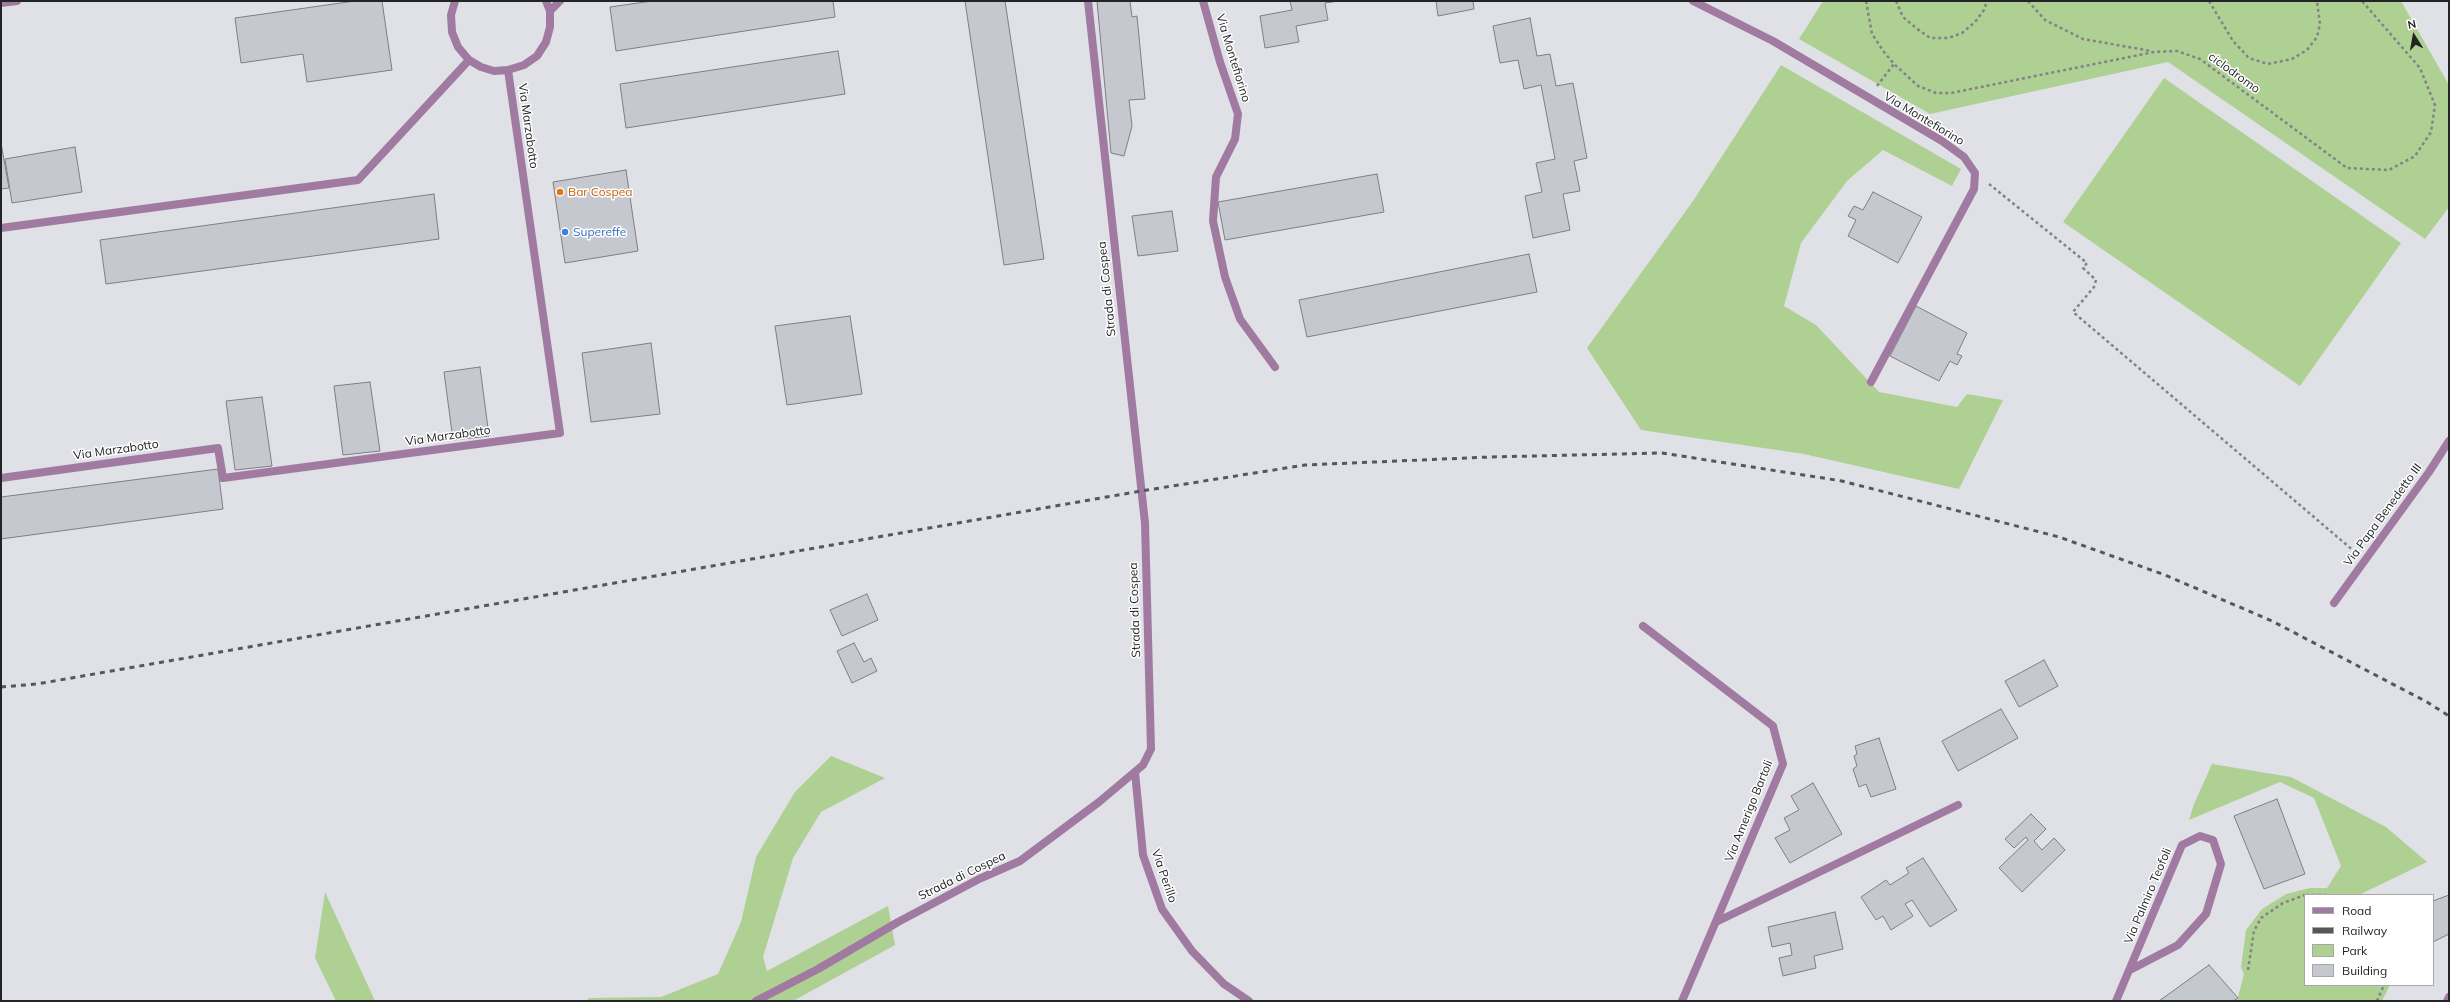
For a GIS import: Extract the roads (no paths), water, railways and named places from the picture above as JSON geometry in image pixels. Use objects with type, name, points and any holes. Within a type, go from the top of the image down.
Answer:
[{"type":"street","points":[[1,3],[17,1]]},
{"type":"street","name":"Via Marzabotto","points":[[455,1],[451,15],[452,32],[458,47],[469,60],[481,67],[494,71],[508,70],[528,62],[537,56],[546,42],[550,27],[550,11],[546,1]]},
{"type":"street","points":[[550,11],[560,1]]},
{"type":"street","name":"Strada di Cospea","points":[[756,1001],[818,969],[898,922],[972,882],[1020,861],[1135,772],[1143,765],[1151,749],[1145,523],[1088,1]]},
{"type":"street","name":"Via Montefiorino","points":[[1203,1],[1220,62],[1238,114],[1235,139],[1216,177],[1213,221],[1225,277],[1240,319],[1275,367]]},
{"type":"street","name":"Via Montefiorino","points":[[1693,1],[1773,41],[1942,141],[1964,157],[1975,173],[1974,189],[1871,382]]},
{"type":"street","points":[[1,228],[358,180],[469,60]]},
{"type":"street","name":"Via Marzabotto","points":[[1,478],[218,448],[223,478],[560,432],[508,70]]},
{"type":"street","name":"Via Papa Benedetto III","points":[[2334,603],[2429,472],[2449,441]]},
{"type":"street","name":"Via Amerigo Bartoli","points":[[1643,626],[1773,726],[1783,764],[1682,1001]]},
{"type":"street","name":"Via Perillo","points":[[1135,772],[1143,855],[1162,909],[1192,950],[1224,984],[1249,1001]]},
{"type":"street","points":[[1716,922],[1958,805]]},
{"type":"street","name":"Via Palmiro Teofoli","points":[[2116,1001],[2182,845],[2200,836],[2213,840],[2221,864],[2206,914],[2178,945],[2130,970]]},
{"type":"street","points":[[2447,1001],[2449,997]]},
{"type":"railway","points":[[1,687],[37,684],[1141,491],[1305,465],[1490,457],[1662,453],[1842,481],[2059,537],[2165,575],[2272,621],[2427,702],[2449,716]]},
{"type":"place","name":"Bar Cospea","points":[[560,192]]},
{"type":"place","name":"Supereffe","points":[[565,232]]}]
